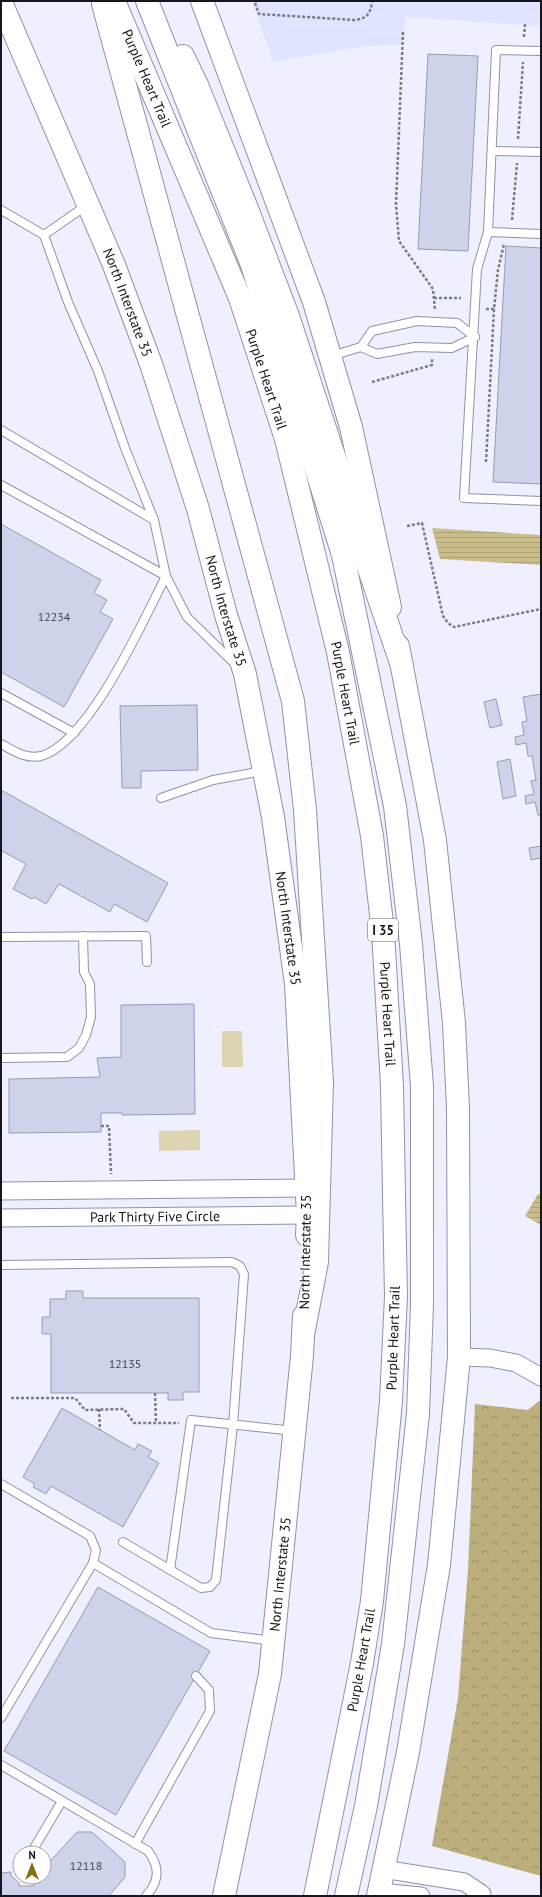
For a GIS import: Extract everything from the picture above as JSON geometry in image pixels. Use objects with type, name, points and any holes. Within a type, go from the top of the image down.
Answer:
[{"type":"main road","points":[[102,1],[293,701],[305,810],[322,1082],[317,1262],[303,1335]]},
{"type":"main road","name":"Purple Heart Trail","points":[[114,1],[240,298],[286,439],[338,652],[372,836],[383,932],[392,1086],[396,1296],[391,1401],[372,1601],[362,1663],[316,1896]]},
{"type":"main road","name":"Purple Heart Trail","points":[[147,1],[252,265],[343,556],[395,806],[411,944],[422,1086],[422,1304],[418,1414],[393,1644],[366,1806],[346,1896]]},
{"type":"main road","points":[[155,1],[197,85],[246,206],[288,316],[339,471],[358,537],[402,666]]},
{"type":"main road","points":[[202,1],[314,302],[351,427],[402,666],[435,840],[454,1023],[458,1108],[459,1357],[439,1565],[408,1752],[378,1894]]},
{"type":"main road","name":"North Interstate 35","points":[[1,2],[114,265],[151,364],[198,509],[226,614],[244,674],[264,770],[273,817],[296,984],[308,1215],[303,1335],[295,1431],[270,1674],[224,1896]]},
{"type":"street","name":"Park Thirty Five Circle","points":[[1,1191],[306,1188]]},
{"type":"street","name":"Park Thirty Five Circle","points":[[1,1218],[308,1215]]},
{"type":"street","points":[[459,1357],[490,1358],[516,1363],[541,1377]]},
{"type":"street","points":[[384,1869],[464,1882],[484,1895]]},
{"type":"street","points":[[378,1894],[421,1896]]},
{"type":"lane","points":[[541,51],[496,50],[493,151],[488,232],[477,269],[475,337],[464,498],[541,500]]},
{"type":"lane","points":[[493,151],[541,152]]},
{"type":"lane","points":[[44,235],[88,204]]},
{"type":"lane","points":[[1,210],[44,235],[68,302],[98,371],[125,448],[154,520],[166,576],[187,617],[244,674]]},
{"type":"lane","points":[[488,232],[541,234]]},
{"type":"lane","points":[[330,356],[361,347],[372,331],[417,321],[457,323],[475,337]]},
{"type":"lane","points":[[361,347],[377,354],[415,347],[452,348],[475,337]]},
{"type":"lane","points":[[1,430],[154,520]]},
{"type":"lane","points":[[1,485],[166,576]]},
{"type":"lane","points":[[1,744],[23,756],[41,756],[57,747],[74,733],[117,672],[166,576]]},
{"type":"lane","points":[[1,692],[74,733]]},
{"type":"lane","points":[[161,798],[213,780],[264,770]]},
{"type":"lane","points":[[1,1058],[67,1057],[79,1048],[86,1035],[91,1017],[90,984],[84,972],[83,936]]},
{"type":"lane","points":[[1,937],[146,936],[147,962]]},
{"type":"lane","points":[[1,1265],[232,1262],[240,1266],[244,1274],[233,1425],[216,1580],[210,1587],[200,1588],[123,1542]]},
{"type":"lane","points":[[170,1570],[191,1420],[295,1431]]},
{"type":"lane","points":[[1,1484],[90,1536],[96,1550],[93,1563],[1,1718]]},
{"type":"lane","points":[[93,1563],[211,1633],[274,1641]]},
{"type":"lane","points":[[135,1844],[210,1711],[209,1690],[196,1676]]},
{"type":"lane","points":[[1,1765],[148,1851],[154,1859],[157,1874],[155,1886],[146,1896]]},
{"type":"lane","points":[[36,1845],[62,1801]]},
{"type":"path","points":[[255,3],[259,14],[354,20],[367,16],[371,10],[372,1]]},
{"type":"path","points":[[524,37],[525,24]]},
{"type":"path","points":[[403,32],[396,204],[399,241],[433,289],[434,322]]},
{"type":"path","points":[[518,139],[523,58]]},
{"type":"path","points":[[512,220],[517,160]]},
{"type":"path","points":[[486,462],[494,308],[498,270],[504,244]]},
{"type":"path","points":[[434,298],[461,298]]},
{"type":"path","points":[[484,308],[494,308]]},
{"type":"path","points":[[372,382],[432,365],[433,348]]},
{"type":"path","points":[[407,526],[422,524],[443,616],[448,623],[454,627],[541,609]]},
{"type":"path","points":[[101,1126],[109,1126],[111,1174]]},
{"type":"path","points":[[155,1393],[156,1423]]},
{"type":"path","points":[[11,1398],[75,1398],[86,1410],[124,1409],[134,1423],[191,1423]]},
{"type":"path","points":[[99,1410],[100,1430]]},
{"type":"shaded area","points":[[252,1],[541,1],[541,26],[406,17],[402,45],[365,46],[273,62]]},
{"type":"shaded area","points":[[432,528],[541,535],[541,565],[440,559]]},
{"type":"shaded area","points":[[222,1031],[242,1031],[243,1067],[222,1067]]},
{"type":"shaded area","points":[[200,1130],[200,1150],[159,1151],[159,1131]]},
{"type":"shaded area","points":[[538,1194],[541,1195],[541,1225],[525,1216]]},
{"type":"green space","points":[[539,1401],[541,1402],[541,1876],[432,1846],[458,1698],[468,1570],[475,1404],[528,1410]]},
{"type":"building","points":[[428,54],[478,56],[468,251],[418,249]]},
{"type":"building","points":[[506,246],[541,248],[541,484],[493,482]]},
{"type":"building","points":[[1,524],[101,580],[94,593],[107,600],[100,612],[113,619],[64,707],[1,672]]},
{"type":"building","points":[[541,694],[541,815],[538,815],[535,802],[526,804],[525,796],[534,794],[531,781],[536,780],[532,756],[528,756],[526,743],[516,745],[515,737],[524,735],[522,722],[527,721],[523,697]]},
{"type":"building","points":[[496,699],[502,725],[490,728],[484,702]]},
{"type":"building","points":[[197,705],[198,770],[141,771],[141,788],[122,788],[120,706]]},
{"type":"building","points":[[510,759],[516,796],[503,799],[497,762]]},
{"type":"building","points":[[1,790],[168,883],[147,922],[114,904],[110,912],[59,884],[46,904],[34,897],[32,899],[13,889],[26,864],[2,851],[1,852]]},
{"type":"building","points":[[541,846],[541,858],[531,860],[529,848]]},
{"type":"building","points":[[194,1004],[195,1114],[122,1115],[122,1113],[101,1113],[101,1132],[9,1133],[9,1079],[100,1077],[97,1058],[121,1057],[121,1005]]},
{"type":"building","points":[[66,1291],[83,1291],[83,1298],[199,1298],[199,1392],[183,1392],[183,1400],[168,1400],[168,1393],[51,1393],[51,1334],[42,1334],[42,1317],[50,1317],[50,1299],[66,1299]]},
{"type":"building","points":[[62,1408],[135,1450],[138,1444],[152,1451],[148,1457],[159,1463],[123,1527],[51,1486],[46,1494],[33,1487],[35,1484],[23,1477]]},
{"type":"building","points":[[98,1587],[210,1651],[116,1815],[4,1751]]},
{"type":"building","points":[[77,1832],[92,1832],[125,1862],[125,1877],[109,1896],[1,1896],[1,1873],[11,1872],[12,1885],[52,1885],[52,1859]]}]
